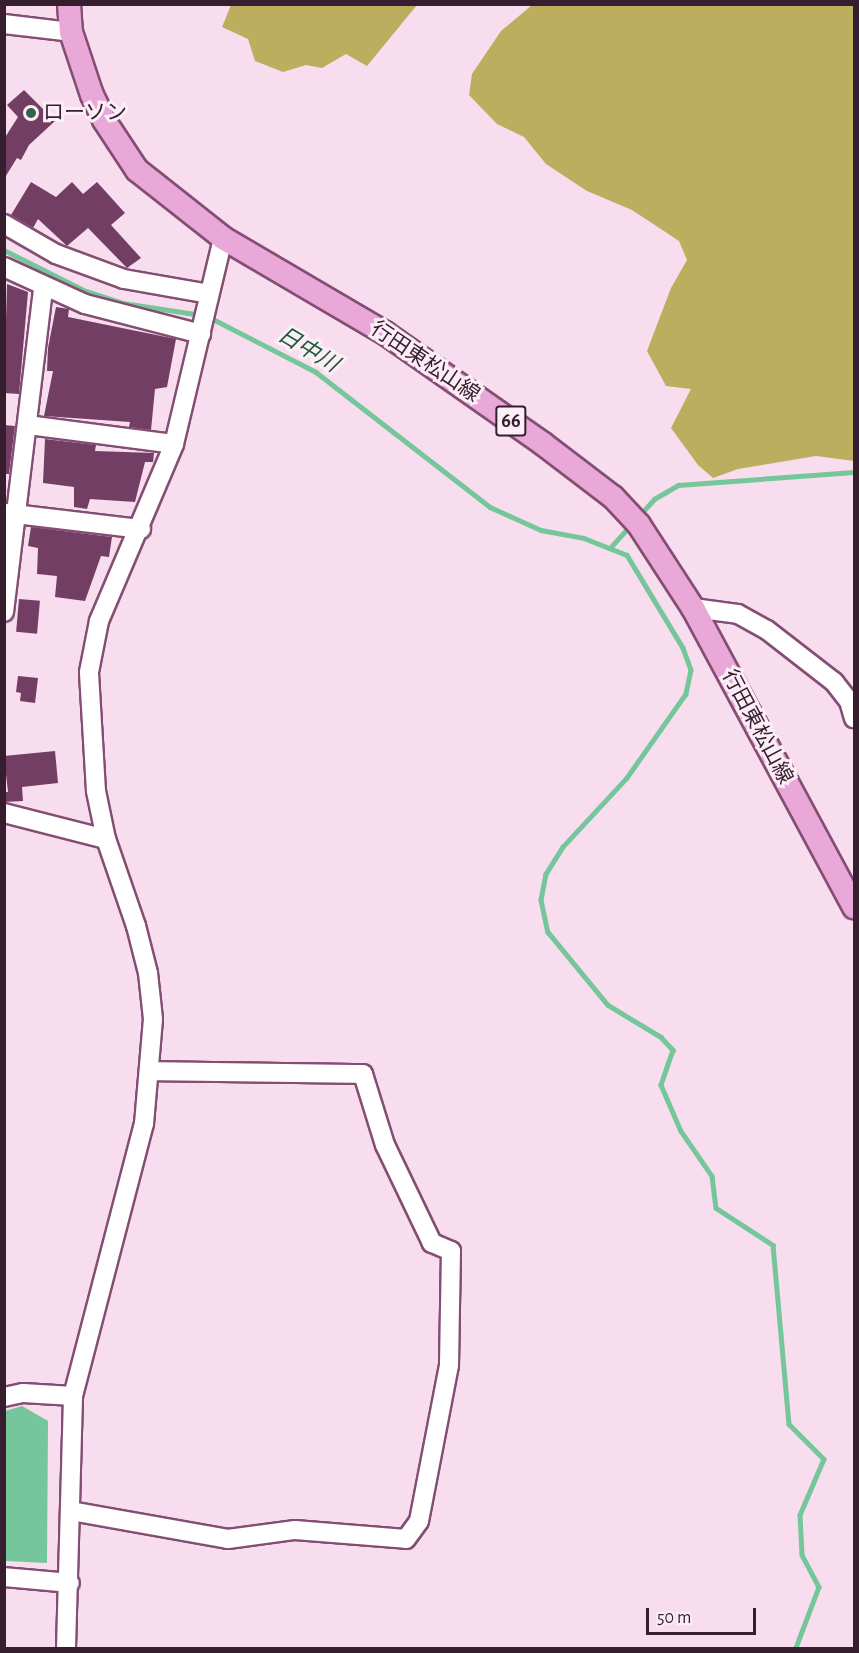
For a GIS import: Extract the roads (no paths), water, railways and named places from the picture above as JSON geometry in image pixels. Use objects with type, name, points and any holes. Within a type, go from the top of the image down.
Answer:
[{"type":"main road","name":"行田東松山線","points":[[69,4],[71,32],[104,120],[137,170],[224,238],[386,333],[581,471],[639,525],[693,608],[855,907]]},
{"type":"street","points":[[4,24],[71,32]]},
{"type":"street","points":[[4,224],[56,254],[124,279],[209,294]]},
{"type":"street","points":[[66,1648],[70,1582],[73,1396],[144,1124],[151,1071],[153,1019],[148,973],[106,839],[92,754],[89,672],[99,621],[141,529],[174,444],[224,238]]},
{"type":"street","points":[[4,267],[43,288],[123,317],[201,334]]},
{"type":"street","points":[[4,612],[10,514],[28,425],[43,288]]},
{"type":"street","points":[[28,425],[174,444]]},
{"type":"street","points":[[10,514],[141,529]]},
{"type":"street","points":[[693,608],[738,614],[767,630],[834,682],[849,701],[855,718]]},
{"type":"street","points":[[4,813],[106,839]]},
{"type":"street","points":[[71,1511],[228,1539],[295,1530],[406,1539],[419,1521],[449,1365],[451,1251],[432,1243],[385,1145],[363,1074],[151,1071]]},
{"type":"street","points":[[4,1397],[23,1393],[73,1396]]},
{"type":"street","points":[[4,1577],[70,1582]]},
{"type":"waterway","name":"日中川","points":[[4,250],[86,291],[123,303],[201,315]]},
{"type":"waterway","points":[[209,317],[316,372],[490,507],[541,530],[584,538],[627,555],[683,648],[691,670],[686,694],[627,778],[563,847],[546,874],[541,900],[548,932],[608,1005],[661,1037],[673,1050],[661,1085],[681,1131],[712,1176],[716,1208],[773,1245],[789,1424],[824,1459],[800,1515],[802,1555],[819,1587],[796,1648]]},
{"type":"waterway","points":[[638,517],[654,499],[678,485],[854,472]]},
{"type":"waterway","points":[[610,548],[631,525]]},
{"type":"place","name":"ローソン","points":[[31,113]]}]
